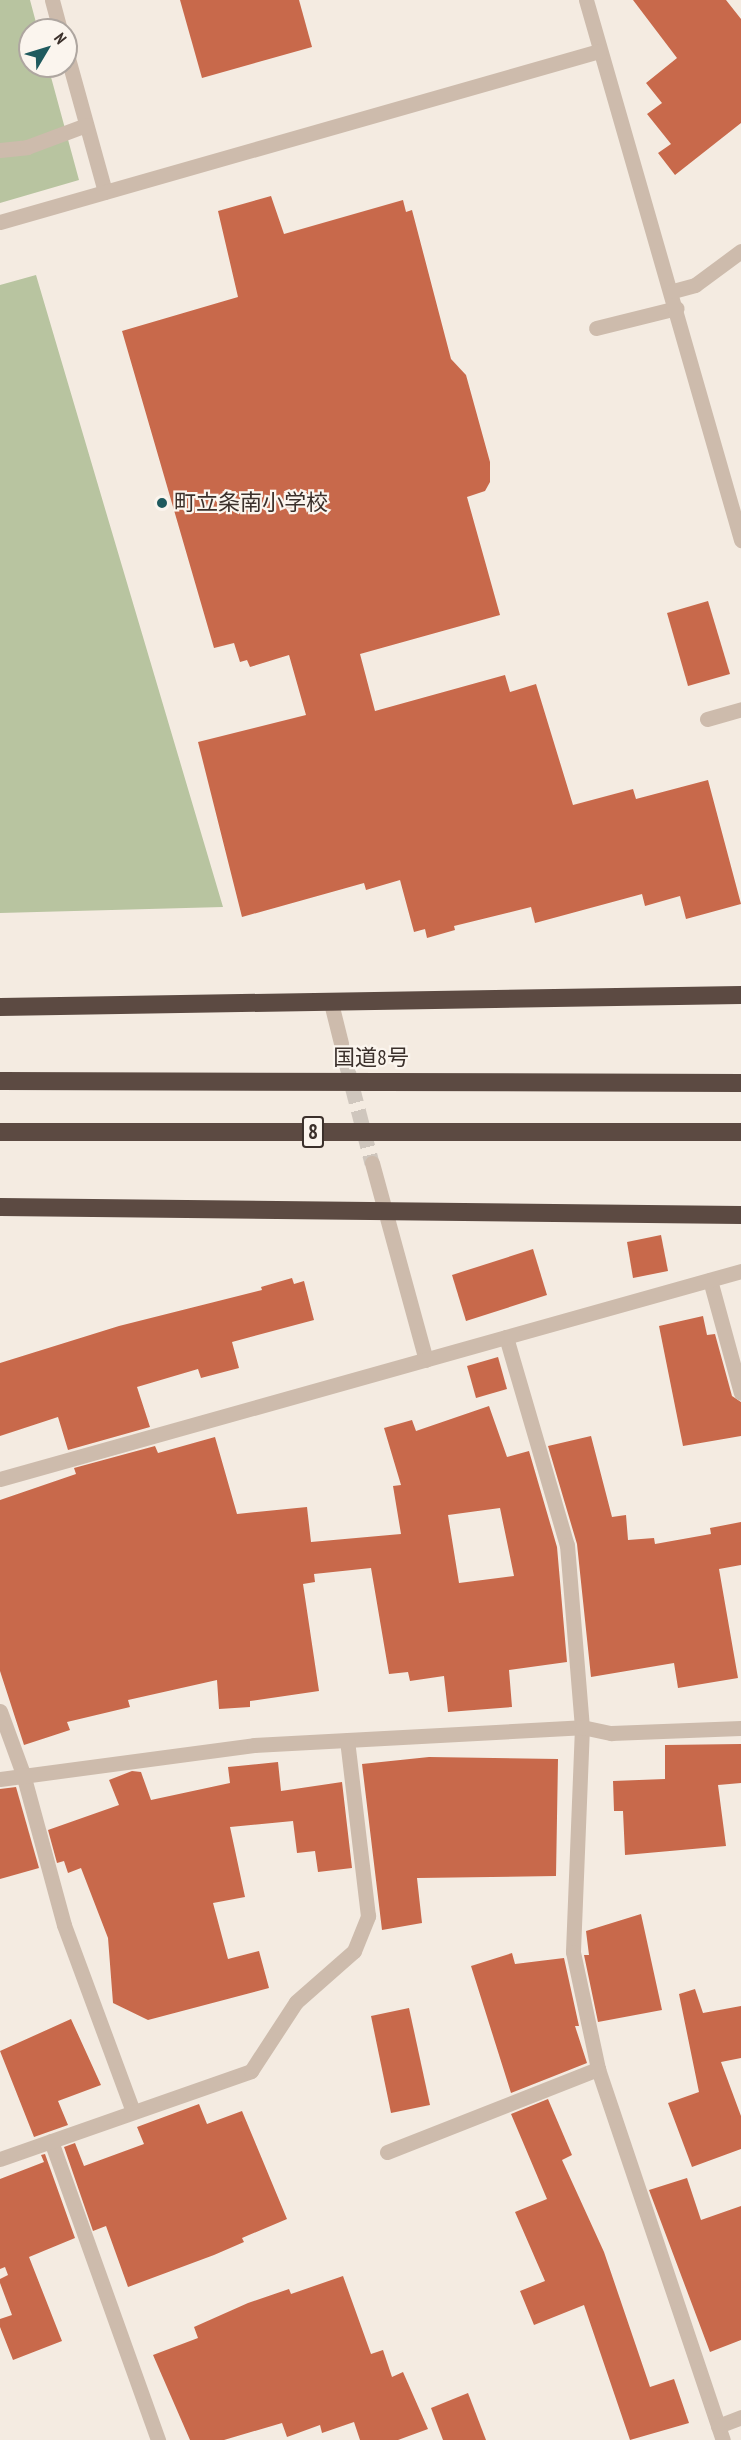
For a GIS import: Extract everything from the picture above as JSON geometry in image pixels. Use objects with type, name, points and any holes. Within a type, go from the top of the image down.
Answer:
[{"type":"highway","points":[[0,1007],[741,995]]},
{"type":"highway","name":"国道8号","points":[[0,1081],[741,1083]]},
{"type":"highway","name":"8","points":[[0,1132],[741,1132]]},
{"type":"highway","points":[[0,1207],[383,1209],[741,1215]]},
{"type":"street","points":[[52,0],[57,18]]},
{"type":"street","points":[[586,0],[599,51],[673,291],[741,540]]},
{"type":"street","points":[[0,222],[599,51]]},
{"type":"street","points":[[74,78],[105,192]]},
{"type":"street","points":[[0,150],[27,147],[87,126]]},
{"type":"street","points":[[673,291],[694,285],[741,251]]},
{"type":"street","points":[[596,328],[677,308]]},
{"type":"street","points":[[707,719],[741,708]]},
{"type":"street","points":[[331,1003],[341,1042]]},
{"type":"street","points":[[372,1163],[426,1360]]},
{"type":"street","points":[[0,1479],[741,1271]]},
{"type":"street","points":[[710,1280],[741,1393]]},
{"type":"street","points":[[506,1337],[567,1545],[582,1727],[573,1952],[598,2069],[721,2433],[741,2417]]},
{"type":"street","points":[[0,1711],[23,1774],[64,1925],[133,2112]]},
{"type":"street","points":[[0,1779],[23,1774],[254,1745],[582,1727],[611,1732],[741,1728]]},
{"type":"street","points":[[0,2159],[251,2071],[296,2002],[354,1951],[368,1916],[347,1740]]},
{"type":"street","points":[[387,2152],[598,2069]]},
{"type":"street","points":[[51,2141],[158,2440]]},
{"type":"green space","points":[[0,0],[30,0],[35,18],[18,18],[18,78],[51,78],[79,180],[0,203]]},
{"type":"green space","points":[[36,275],[223,907],[0,913],[0,285]]},
{"type":"building","points":[[180,0],[299,0],[312,47],[202,78]]},
{"type":"building","points":[[633,0],[726,0],[741,19],[741,123],[675,175],[658,153],[671,144],[647,114],[662,103],[646,83],[677,58]]},
{"type":"building","points":[[271,196],[284,234],[403,200],[406,212],[412,210],[451,359],[466,375],[490,462],[490,482],[485,491],[467,497],[500,615],[360,654],[375,711],[505,675],[510,692],[536,684],[573,805],[633,789],[636,799],[708,780],[741,904],[686,919],[680,896],[645,906],[642,894],[535,923],[531,907],[454,926],[455,930],[427,938],[425,929],[414,932],[400,880],[366,890],[364,883],[242,917],[198,742],[306,715],[289,655],[250,667],[247,660],[240,662],[234,643],[214,648],[122,331],[238,297],[218,211]]},
{"type":"building","points":[[708,601],[730,674],[688,686],[667,613]]},
{"type":"building","points":[[661,1235],[668,1271],[633,1278],[627,1242]]},
{"type":"building","points":[[533,1249],[547,1295],[466,1321],[452,1275]]},
{"type":"building","points":[[292,1278],[294,1284],[304,1281],[314,1320],[232,1342],[239,1368],[201,1378],[198,1369],[137,1387],[150,1427],[68,1450],[58,1417],[0,1436],[0,1363],[119,1326],[262,1290],[261,1287]]},
{"type":"building","points":[[703,1316],[707,1335],[715,1334],[732,1396],[741,1402],[741,1436],[683,1446],[659,1326]]},
{"type":"building","points":[[498,1357],[507,1389],[476,1398],[467,1366]]},
{"type":"building","points":[[489,1406],[507,1457],[529,1451],[557,1547],[567,1662],[509,1670],[512,1707],[448,1712],[444,1676],[410,1681],[408,1672],[389,1674],[371,1568],[314,1574],[315,1582],[303,1584],[319,1691],[250,1701],[250,1707],[219,1709],[217,1680],[128,1700],[130,1707],[67,1722],[70,1730],[24,1745],[0,1671],[0,1500],[76,1474],[74,1468],[155,1446],[158,1453],[215,1437],[237,1514],[307,1507],[311,1542],[401,1534],[393,1486],[401,1485],[384,1428],[412,1420],[416,1431]],"holes":[[[500,1508],[514,1576],[459,1583],[448,1515]]]},
{"type":"building","points":[[591,1436],[612,1517],[626,1515],[628,1540],[654,1538],[655,1544],[711,1534],[710,1528],[741,1522],[741,1565],[719,1569],[738,1678],[678,1688],[674,1663],[591,1677],[577,1544],[548,1446]]},
{"type":"building","points":[[741,1744],[741,1783],[718,1785],[726,1846],[625,1855],[623,1811],[614,1811],[613,1781],[665,1779],[665,1745]]},
{"type":"building","points":[[429,1757],[558,1759],[556,1876],[417,1878],[422,1923],[382,1930],[362,1764]]},
{"type":"building","points":[[278,1762],[281,1791],[342,1782],[352,1868],[318,1872],[315,1851],[297,1853],[293,1821],[230,1827],[245,1897],[213,1903],[228,1959],[259,1951],[269,1988],[148,2020],[113,2003],[108,1938],[81,1868],[68,1873],[64,1861],[57,1863],[48,1830],[119,1805],[109,1780],[132,1771],[141,1772],[151,1800],[230,1783],[228,1767]]},
{"type":"building","points":[[16,1787],[39,1868],[0,1879],[0,1789]]},
{"type":"building","points":[[641,1914],[662,2010],[598,2022],[584,1955],[589,1955],[586,1931]]},
{"type":"building","points":[[512,1953],[515,1964],[564,1958],[579,2026],[575,2026],[587,2063],[511,2093],[471,1966]]},
{"type":"building","points":[[695,1989],[703,2013],[741,2006],[741,2058],[721,2062],[741,2116],[741,2149],[692,2167],[668,2103],[699,2092],[679,1994]]},
{"type":"building","points":[[409,2008],[430,2105],[391,2113],[371,2016]]},
{"type":"building","points":[[71,2019],[101,2085],[58,2101],[68,2125],[34,2137],[0,2051]]},
{"type":"building","points":[[548,2099],[572,2155],[562,2160],[604,2252],[650,2387],[674,2379],[689,2423],[630,2440],[584,2305],[534,2325],[520,2291],[545,2281],[515,2212],[547,2199],[511,2114]]},
{"type":"building","points":[[199,2104],[207,2124],[242,2111],[287,2219],[242,2238],[244,2242],[214,2255],[128,2287],[106,2226],[93,2231],[64,2147],[75,2143],[84,2166],[144,2144],[137,2127]]},
{"type":"building","points":[[45,2154],[75,2238],[29,2257],[62,2341],[13,2360],[0,2327],[0,2319],[12,2315],[0,2283],[0,2279],[8,2275],[5,2267],[0,2269],[0,2179],[44,2162],[41,2155]]},
{"type":"building","points":[[687,2178],[701,2220],[741,2206],[741,2340],[710,2352],[649,2190]]},
{"type":"building","points":[[343,2276],[371,2354],[383,2350],[392,2377],[403,2372],[428,2429],[398,2440],[360,2440],[354,2422],[322,2433],[320,2425],[287,2437],[282,2423],[224,2440],[190,2440],[153,2355],[198,2338],[194,2327],[248,2303],[289,2289],[291,2294]]},
{"type":"building","points":[[468,2393],[486,2440],[443,2440],[431,2408]]},
{"type":"tunnel","points":[[341,1043],[372,1163]]},
{"type":"place","name":"町立条南小学校","points":[[162,503]]}]
